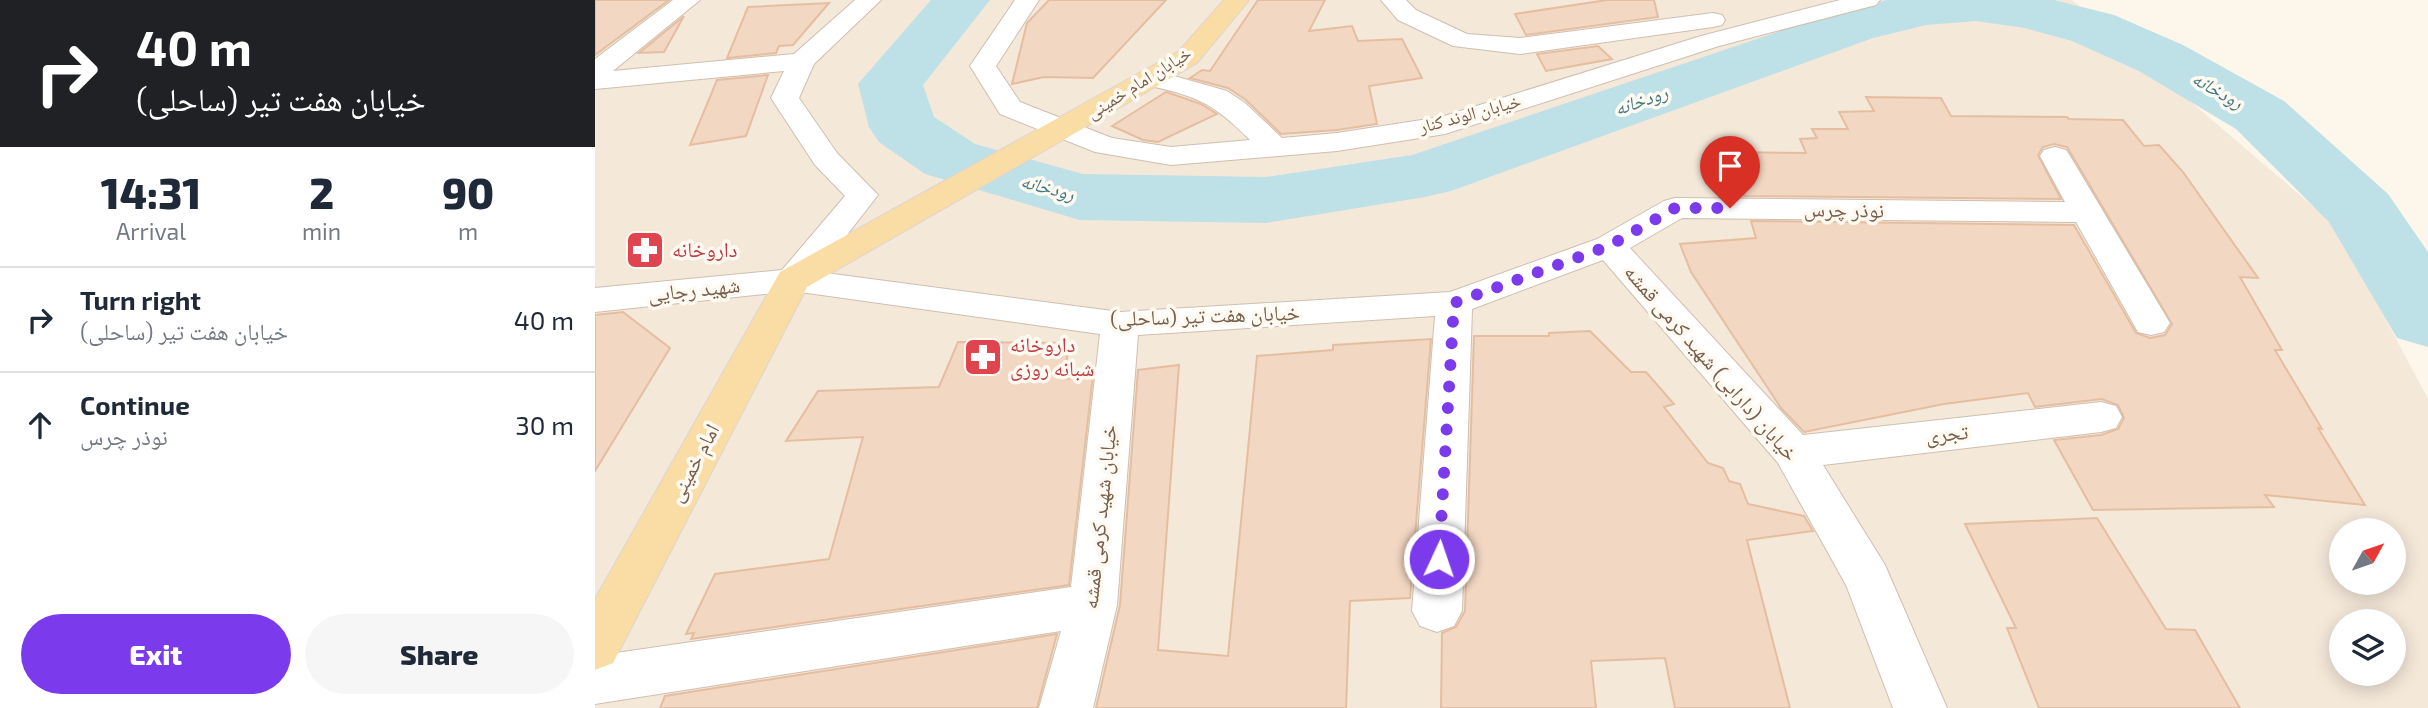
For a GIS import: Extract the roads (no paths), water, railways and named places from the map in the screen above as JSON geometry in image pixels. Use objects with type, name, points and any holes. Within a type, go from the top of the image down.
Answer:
[{"type":"main road","name":"خیابان امام خمینی","points":[[793,280],[1188,57],[1237,0]]},
{"type":"main road","name":"امام خمینی","points":[[595,647],[793,280]]},
{"type":"street","points":[[595,72],[688,0]]},
{"type":"street","points":[[793,280],[862,195],[826,159],[785,98],[802,61],[869,0]]},
{"type":"street","name":"خیابان الوند کنار","points":[[1027,0],[983,66],[1010,108],[1106,146],[1171,156],[1337,142],[1445,125],[1710,41],[1868,0]]},
{"type":"street","points":[[1393,0],[1407,15],[1462,41],[1520,46],[1694,24],[1804,1],[1822,0]]},
{"type":"street","points":[[595,81],[802,61]]},
{"type":"street","points":[[1153,78],[1192,88],[1219,99],[1234,108],[1255,132],[1275,147]]},
{"type":"street","points":[[2056,156],[2151,323]]},
{"type":"street","name":"نوذر چرس","points":[[1609,246],[1675,208],[2088,212]]},
{"type":"street","name":"خیابان هفت تیر (ساحلی)","points":[[793,280],[1119,324],[1454,303],[1609,246]]},
{"type":"street","name":"خیابان (دارابی) شهید کرمی قمشه","points":[[1609,246],[1793,452],[1868,579],[1920,708]]},
{"type":"street","name":"شهید رجایی","points":[[595,300],[793,280]]},
{"type":"street","points":[[1437,611],[1454,303]]},
{"type":"street","name":"خیابان شهید کرمی قمشه","points":[[1066,708],[1093,605],[1119,324]]},
{"type":"street","name":"تجری","points":[[1793,452],[2101,417]]},
{"type":"street","points":[[595,680],[1093,605]]},
{"type":"waterway","name":"رودخانه","points":[[962,0],[890,84],[903,127],[950,159],[1080,197],[1266,200],[1425,175],[1852,26],[1925,8],[1976,4],[2029,11],[2093,28],[2161,58],[2260,115],[2361,210],[2428,318]]},
{"type":"place","name":"داروخانه","points":[[645,250]]},
{"type":"place","name":"داروخانه شبانه روزی","points":[[983,357]]}]
